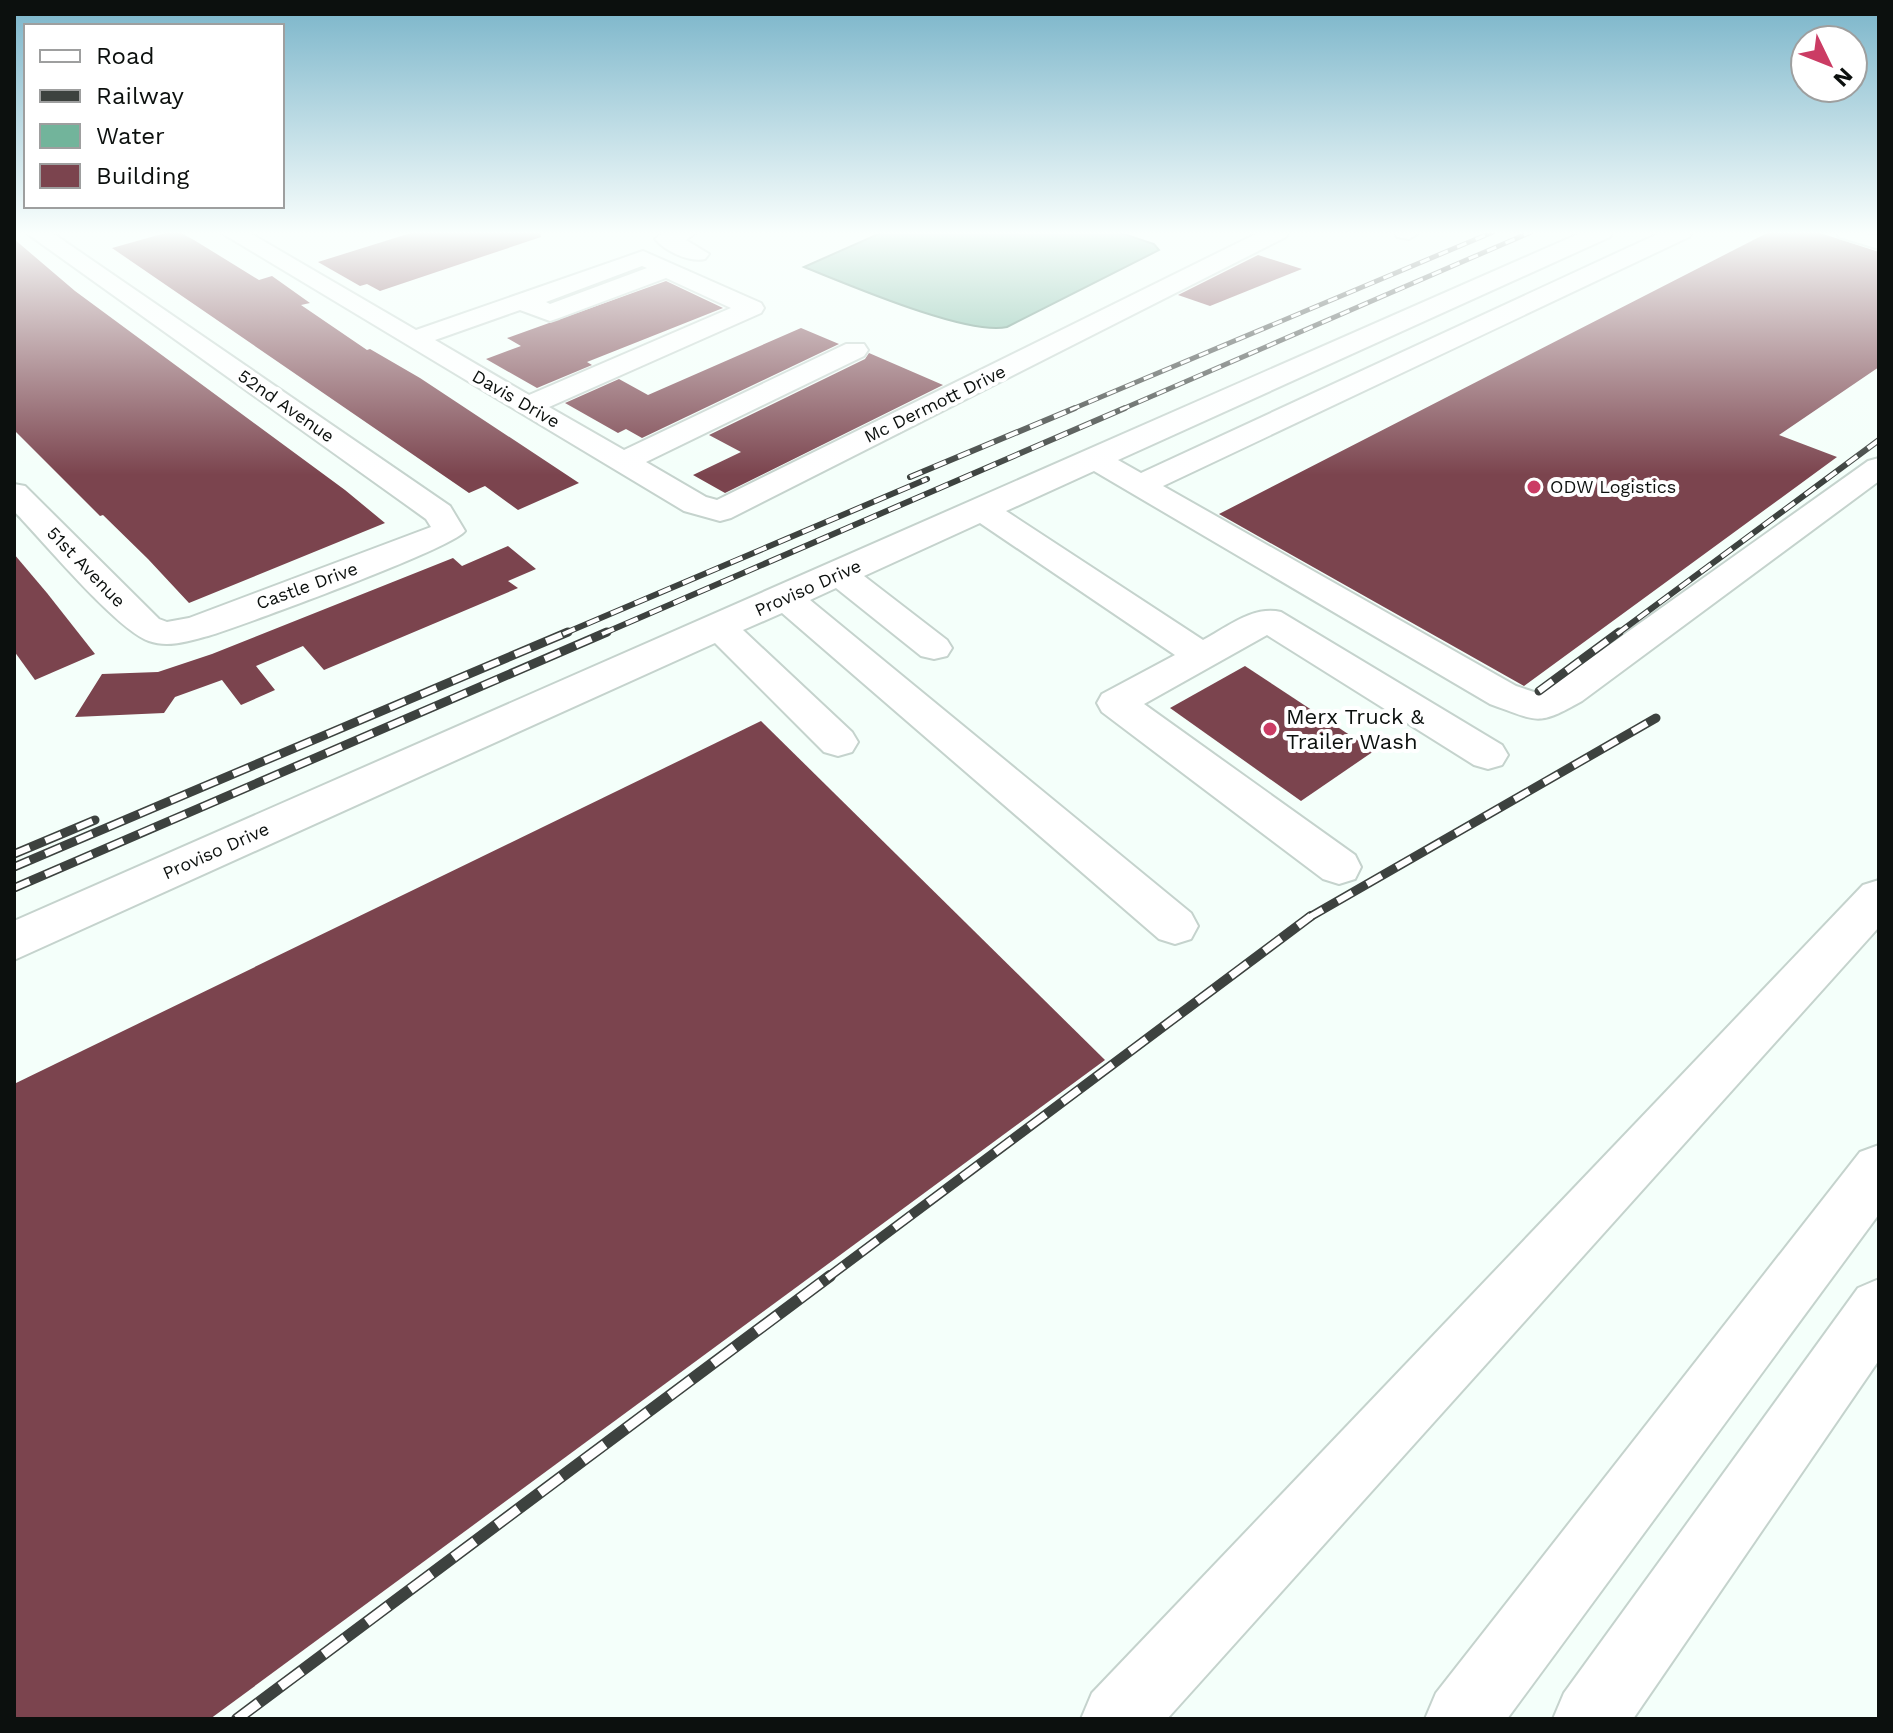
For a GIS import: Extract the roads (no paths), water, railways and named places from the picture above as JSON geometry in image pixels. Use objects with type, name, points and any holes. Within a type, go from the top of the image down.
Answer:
[{"type":"street","name":"52nd Avenue","points":[[160,313],[439,513],[449,531]]},
{"type":"street","name":"Davis Drive","points":[[369,313],[695,504],[720,511]]},
{"type":"street","points":[[414,339],[488,313]]},
{"type":"street","points":[[527,406],[741,313]]},
{"type":"street","name":"Mc Dermott Drive","points":[[720,511],[1116,313]]},
{"type":"street","name":"Proviso Drive","points":[[14,941],[1423,313]]},
{"type":"street","points":[[1140,485],[1508,313]]},
{"type":"street","points":[[623,462],[855,350]]},
{"type":"street","points":[[554,422],[690,362]]},
{"type":"street","points":[[1096,460],[1503,695],[1540,708],[1582,682],[1879,467]]},
{"type":"street","name":"51st Avenue","points":[[14,493],[146,627],[164,634]]},
{"type":"street","points":[[983,510],[1201,656]]},
{"type":"street","name":"Castle Drive","points":[[164,634],[198,627],[449,531]]},
{"type":"street","points":[[840,574],[934,648]]},
{"type":"street","points":[[786,598],[1175,926]]},
{"type":"street","points":[[1339,867],[1116,703],[1268,620],[1488,755]]},
{"type":"street","points":[[719,627],[838,742]]},
{"type":"street","points":[[1118,1719],[1879,897]]},
{"type":"street","points":[[1462,1719],[1879,1170]]},
{"type":"street","points":[[1590,1719],[1879,1309]]},
{"type":"water","points":[[927,313],[1035,313],[1007,327],[989,328]]},
{"type":"railway","points":[[1070,410],[1301,313]]},
{"type":"railway","points":[[1120,410],[1344,313]]},
{"type":"railway","points":[[910,477],[1075,408]]},
{"type":"railway","points":[[602,634],[1125,408]]},
{"type":"railway","points":[[1617,634],[1879,440]]},
{"type":"railway","points":[[563,634],[927,479]]},
{"type":"railway","points":[[14,867],[568,632]]},
{"type":"railway","points":[[14,888],[607,632]]},
{"type":"railway","points":[[1539,691],[1619,632]]},
{"type":"railway","points":[[1309,917],[1656,718]]},
{"type":"railway","points":[[14,854],[95,820]]},
{"type":"railway","points":[[827,1278],[1309,917]]},
{"type":"railway","points":[[237,1719],[830,1276]]},
{"type":"place","name":"ODW Logistics","points":[[1534,487]]},
{"type":"place","name":"Merx Truck & Trailer Wash","points":[[1270,729]]}]
